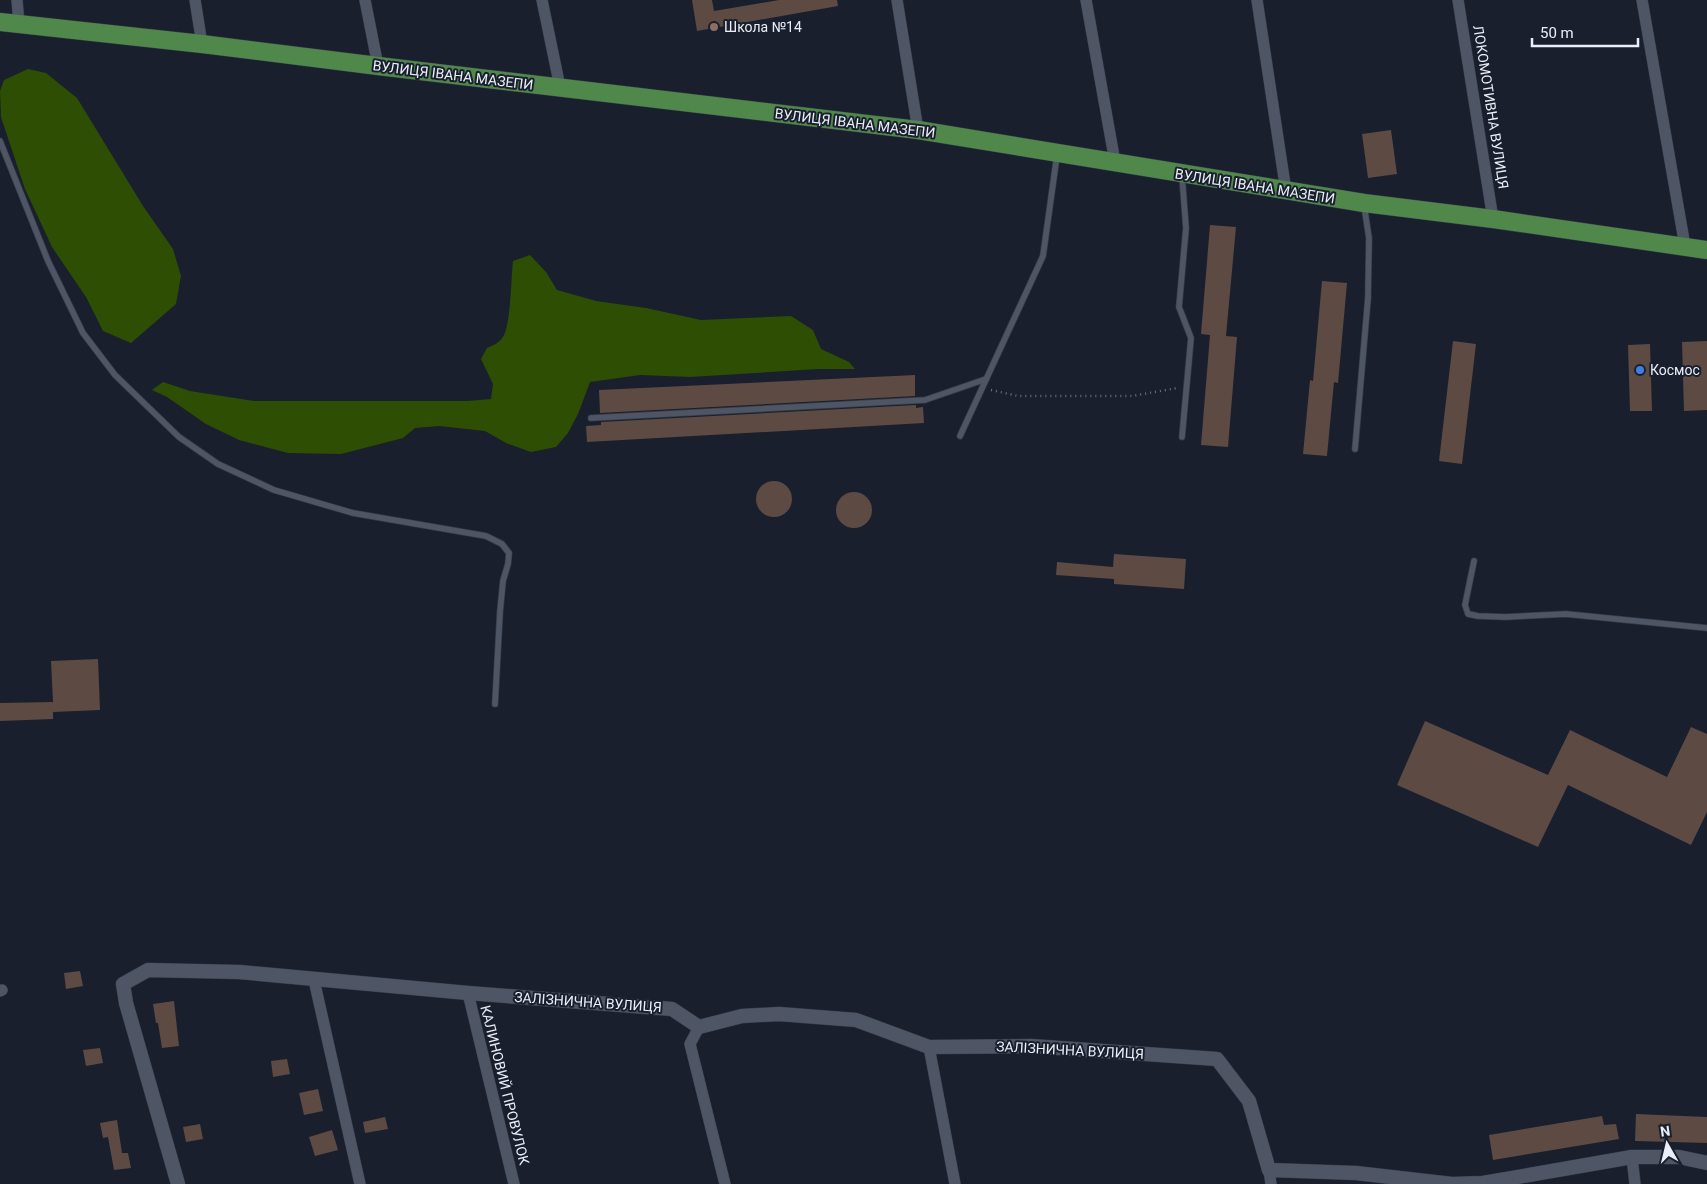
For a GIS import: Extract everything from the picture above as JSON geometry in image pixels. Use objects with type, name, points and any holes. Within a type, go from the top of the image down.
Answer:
[{"type":"main road","name":"ВУЛИЦЯ ІВАНА МАЗЕПИ","points":[[0,22],[202,44],[918,130],[1364,203],[1493,219],[1707,250]]},
{"type":"street","points":[[17,0],[19,24]]},
{"type":"street","points":[[195,0],[202,44]]},
{"type":"street","points":[[365,0],[378,66]]},
{"type":"street","points":[[542,0],[560,87]]},
{"type":"street","points":[[897,0],[918,130]]},
{"type":"street","points":[[1086,0],[1115,162]]},
{"type":"street","points":[[1257,0],[1286,191]]},
{"type":"street","name":"ЛОКОМОТИВНА ВУЛИЦЯ","points":[[1458,0],[1493,219]]},
{"type":"street","points":[[1642,0],[1685,246]]},
{"type":"street","name":"ЗАЛІЗНИЧНА ВУЛИЦЯ","points":[[178,1184],[126,1003],[123,984],[148,970],[239,972],[314,980],[672,1009],[699,1027],[742,1016],[779,1014],[856,1020],[929,1048],[1031,1046],[1217,1059],[1249,1101],[1270,1177],[1356,1173],[1460,1184],[1483,1183],[1632,1157],[1679,1157],[1707,1163]]},
{"type":"street","points":[[314,980],[360,1184]]},
{"type":"street","name":"КАЛИНОВИЙ ПРОВУЛОК","points":[[468,993],[514,1184]]},
{"type":"street","points":[[699,1027],[690,1044],[725,1184]]},
{"type":"street","points":[[929,1048],[955,1184]]},
{"type":"street","points":[[1632,1157],[1636,1184]]},
{"type":"lane","points":[[0,141],[48,261],[83,334],[115,375],[179,437],[218,464],[274,490],[354,513],[486,536],[502,544],[509,553],[503,581],[500,612],[495,704]]},
{"type":"lane","points":[[960,436],[1043,256],[1057,153]]},
{"type":"lane","points":[[1182,174],[1186,228],[1179,307],[1191,338],[1182,437]]},
{"type":"lane","points":[[1355,449],[1368,298],[1369,238],[1364,203]]},
{"type":"lane","points":[[592,418],[925,400],[986,379]]},
{"type":"lane","points":[[1474,561],[1465,605],[1468,614],[1505,617],[1566,614],[1707,628]]},
{"type":"path","points":[[982,388],[1018,396],[1132,396],[1186,386]]},
{"type":"green space","points":[[28,69],[46,73],[77,98],[143,206],[173,249],[181,276],[176,304],[131,343],[103,331],[86,297],[52,247],[25,189],[1,117],[0,91],[4,80]]},
{"type":"green space","points":[[530,255],[546,272],[557,290],[596,301],[646,308],[701,320],[791,316],[813,330],[821,349],[849,362],[855,369],[818,369],[690,377],[640,375],[590,382],[578,414],[568,433],[556,447],[531,452],[506,443],[485,431],[439,426],[415,428],[403,438],[341,454],[288,453],[239,440],[206,424],[167,397],[152,390],[163,382],[190,391],[254,401],[468,401],[491,399],[493,384],[481,359],[487,348],[500,341],[506,331],[513,261]]},
{"type":"building","points":[[692,0],[712,0],[714,11],[779,0],[837,0],[838,6],[697,31]]},
{"type":"building","points":[[1391,130],[1397,174],[1368,178],[1362,134]]},
{"type":"building","points":[[1210,225],[1236,227],[1226,336],[1237,337],[1228,447],[1201,445],[1210,335],[1201,334]]},
{"type":"building","points":[[1322,281],[1347,283],[1338,383],[1334,382],[1327,456],[1303,454],[1310,380],[1313,381]]},
{"type":"building","points":[[1453,341],[1476,344],[1462,464],[1439,461]]},
{"type":"building","points":[[1707,341],[1707,410],[1684,411],[1682,342]]},
{"type":"building","points":[[1650,344],[1652,411],[1630,411],[1628,345]]},
{"type":"building","points":[[915,375],[915,396],[600,413],[599,390]]},
{"type":"building","points":[[916,405],[916,408],[923,407],[924,423],[587,442],[586,426],[601,425],[601,422]]},
{"type":"building","points":[[774,481],[786,487],[792,499],[786,511],[774,517],[762,511],[756,499],[762,487]]},
{"type":"building","points":[[854,492],[866,498],[872,510],[866,522],[854,528],[842,522],[836,510],[842,498]]},
{"type":"building","points":[[1114,554],[1186,559],[1184,589],[1114,584],[1114,579],[1056,575],[1057,562],[1113,567]]},
{"type":"building","points":[[98,659],[100,710],[53,712],[53,719],[0,721],[0,703],[53,702],[51,661]]},
{"type":"building","points":[[1425,721],[1548,775],[1570,730],[1667,777],[1691,727],[1707,734],[1707,812],[1691,845],[1568,785],[1538,847],[1397,785]]},
{"type":"building","points":[[80,971],[83,986],[66,989],[64,973]]},
{"type":"building","points":[[174,1001],[179,1046],[162,1048],[153,1004]]},
{"type":"building","points":[[100,1048],[103,1063],[86,1066],[83,1050]]},
{"type":"building","points":[[287,1059],[290,1074],[273,1077],[271,1061]]},
{"type":"building","points":[[318,1089],[323,1111],[304,1115],[299,1093]]},
{"type":"building","points":[[1636,1114],[1707,1117],[1707,1143],[1635,1141]]},
{"type":"building","points":[[1602,1116],[1604,1125],[1616,1124],[1619,1139],[1493,1160],[1489,1135]]},
{"type":"building","points":[[385,1117],[388,1129],[365,1133],[363,1122]]},
{"type":"building","points":[[117,1120],[122,1153],[128,1153],[131,1168],[114,1170],[108,1137],[103,1138],[100,1123]]},
{"type":"building","points":[[200,1124],[203,1139],[186,1142],[183,1127]]},
{"type":"building","points":[[332,1130],[338,1150],[315,1156],[309,1137]]},
{"type":"place","name":"Школа №14","points":[[714,27]]},
{"type":"place","name":"Космос","points":[[1640,370]]}]
